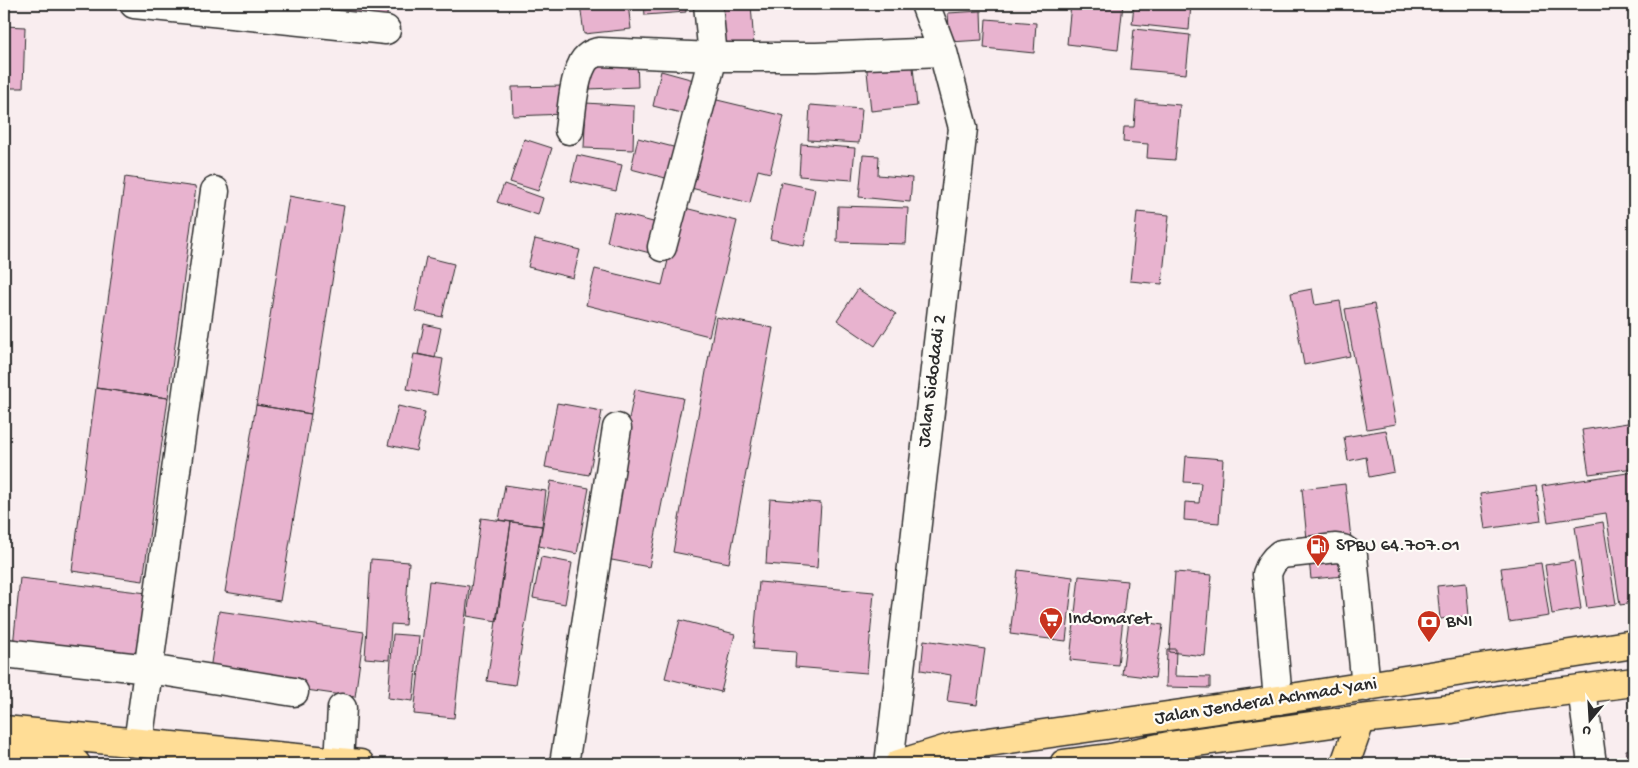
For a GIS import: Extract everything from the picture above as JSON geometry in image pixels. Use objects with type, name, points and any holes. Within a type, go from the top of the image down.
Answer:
[{"type":"main road","name":"Jalan Jenderal Achmad Yani","points":[[899,764],[954,747],[1366,687],[1634,644]]},
{"type":"main road","name":"Jalan Jenderal Achmad Yani","points":[[1064,764],[1111,758],[1168,746],[1361,719],[1452,709],[1504,699],[1634,682]]},
{"type":"main road","points":[[1345,764],[1361,719]]},
{"type":"main road","points":[[4,730],[349,763]]},
{"type":"main road","points":[[4,757],[76,764]]},
{"type":"street","points":[[134,4],[263,10],[386,30]]},
{"type":"street","points":[[662,247],[713,57],[708,4]]},
{"type":"street","name":"Jalan Sidodadi 2","points":[[889,764],[963,128],[943,52],[925,4]]},
{"type":"street","points":[[569,130],[577,79],[582,63],[592,54],[600,52],[713,57],[816,57],[943,52]]},
{"type":"street","points":[[138,743],[215,191]]},
{"type":"street","points":[[564,764],[618,428]]},
{"type":"street","points":[[1278,700],[1267,574],[1274,559],[1281,554],[1336,548],[1343,549],[1353,556],[1366,687]]},
{"type":"street","points":[[4,653],[149,669],[294,692]]},
{"type":"street","points":[[1582,689],[1592,764]]},
{"type":"street","points":[[342,708],[349,763]]},
{"type":"building","points":[[317,4],[388,4],[386,26],[316,22]]},
{"type":"building","points":[[580,4],[628,4],[631,29],[584,34]]},
{"type":"building","points":[[644,4],[685,4],[686,12],[645,15]]},
{"type":"building","points":[[718,4],[751,4],[754,46],[720,48]]},
{"type":"building","points":[[760,4],[778,4],[778,5],[760,7]]},
{"type":"building","points":[[1071,4],[1123,4],[1118,50],[1067,44]]},
{"type":"building","points":[[1134,4],[1191,4],[1189,30],[1132,24]]},
{"type":"building","points":[[981,11],[982,40],[950,42],[948,13]]},
{"type":"building","points":[[986,19],[1036,23],[1034,53],[984,48]]},
{"type":"building","points":[[4,26],[25,27],[23,88],[4,88]]},
{"type":"building","points":[[1134,29],[1190,35],[1186,74],[1130,69]]},
{"type":"building","points":[[912,57],[917,106],[871,111],[866,61]]},
{"type":"building","points":[[637,61],[638,87],[588,89],[587,63]]},
{"type":"building","points":[[661,71],[701,82],[693,116],[653,106]]},
{"type":"building","points":[[564,86],[565,114],[513,116],[512,87]]},
{"type":"building","points":[[713,99],[784,116],[770,173],[758,170],[750,203],[691,188]]},
{"type":"building","points":[[1136,101],[1180,105],[1175,160],[1147,158],[1148,144],[1123,142],[1124,127],[1134,127]]},
{"type":"building","points":[[586,103],[634,106],[633,150],[584,148]]},
{"type":"building","points":[[810,105],[862,109],[859,143],[808,140]]},
{"type":"building","points":[[638,138],[685,150],[677,181],[631,169]]},
{"type":"building","points":[[524,139],[552,148],[538,191],[510,182]]},
{"type":"building","points":[[801,144],[855,148],[852,180],[799,176]]},
{"type":"building","points":[[577,155],[622,165],[616,191],[571,181]]},
{"type":"building","points":[[863,155],[879,156],[878,175],[912,178],[910,202],[859,197]]},
{"type":"building","points":[[125,177],[196,187],[168,398],[96,388]]},
{"type":"building","points":[[781,182],[815,189],[804,246],[770,239]]},
{"type":"building","points":[[504,184],[543,198],[538,215],[497,202]]},
{"type":"building","points":[[289,196],[344,206],[311,414],[256,405]]},
{"type":"building","points":[[838,206],[908,208],[906,244],[837,242]]},
{"type":"building","points":[[681,207],[737,221],[709,336],[586,305],[595,269],[662,285]]},
{"type":"building","points":[[614,212],[661,224],[654,254],[607,242]]},
{"type":"building","points":[[1137,212],[1169,215],[1162,284],[1130,281]]},
{"type":"building","points":[[535,239],[580,250],[573,278],[528,267]]},
{"type":"building","points":[[426,257],[454,264],[442,317],[415,311]]},
{"type":"building","points":[[858,289],[896,314],[875,346],[837,320]]},
{"type":"building","points":[[1312,289],[1315,305],[1340,301],[1350,356],[1304,365],[1291,293]]},
{"type":"building","points":[[1374,304],[1396,424],[1367,429],[1345,309]]},
{"type":"building","points":[[716,317],[773,328],[729,563],[673,552]]},
{"type":"building","points":[[424,324],[441,328],[435,358],[418,354]]},
{"type":"building","points":[[414,354],[443,359],[437,395],[407,389]]},
{"type":"building","points":[[96,388],[168,398],[143,581],[72,571]]},
{"type":"building","points":[[635,389],[683,398],[649,567],[601,558]]},
{"type":"building","points":[[557,403],[602,411],[589,475],[545,467]]},
{"type":"building","points":[[256,405],[311,414],[280,601],[225,592]]},
{"type":"building","points":[[398,406],[425,412],[416,451],[388,445]]},
{"type":"building","points":[[1634,422],[1634,468],[1589,474],[1582,430]]},
{"type":"building","points":[[1386,430],[1394,472],[1369,477],[1366,457],[1348,461],[1344,437]]},
{"type":"building","points":[[1186,456],[1223,459],[1219,523],[1184,520],[1185,502],[1199,503],[1201,483],[1184,482]]},
{"type":"building","points":[[1634,472],[1634,603],[1620,605],[1606,513],[1548,522],[1542,486]]},
{"type":"building","points":[[551,481],[589,488],[577,554],[539,546]]},
{"type":"building","points":[[1345,484],[1355,575],[1311,579],[1302,489]]},
{"type":"building","points":[[505,485],[546,491],[542,526],[499,520]]},
{"type":"building","points":[[1536,486],[1541,521],[1485,529],[1480,494]]},
{"type":"building","points":[[770,499],[821,503],[817,568],[766,564]]},
{"type":"building","points":[[481,518],[511,522],[497,621],[467,616]]},
{"type":"building","points":[[511,522],[542,526],[515,685],[487,681]]},
{"type":"building","points":[[1603,522],[1616,604],[1587,608],[1575,527]]},
{"type":"building","points":[[541,557],[572,563],[565,604],[533,598]]},
{"type":"building","points":[[371,559],[409,562],[405,625],[391,624],[389,660],[365,658]]},
{"type":"building","points":[[1574,561],[1581,609],[1552,614],[1545,565]]},
{"type":"building","points":[[1541,563],[1549,616],[1509,622],[1501,568]]},
{"type":"building","points":[[1018,570],[1073,577],[1066,641],[1010,634]]},
{"type":"building","points":[[1175,572],[1212,575],[1205,656],[1169,652]]},
{"type":"building","points":[[1079,576],[1127,581],[1118,665],[1070,660]]},
{"type":"building","points":[[20,578],[147,593],[139,661],[13,646]]},
{"type":"building","points":[[429,581],[469,586],[454,718],[414,714]]},
{"type":"building","points":[[759,582],[874,592],[867,673],[795,667],[796,652],[753,649]]},
{"type":"building","points":[[1466,583],[1469,616],[1440,619],[1437,586]]},
{"type":"building","points":[[219,611],[364,632],[355,697],[209,676]]},
{"type":"building","points":[[680,620],[735,634],[721,692],[665,678]]},
{"type":"building","points":[[1129,620],[1163,625],[1155,678],[1122,674]]},
{"type":"building","points":[[393,634],[419,636],[413,701],[388,698]]},
{"type":"building","points":[[924,640],[985,649],[977,705],[947,701],[951,675],[921,670]]},
{"type":"building","points":[[1167,649],[1176,649],[1175,676],[1210,677],[1210,688],[1166,687]]},
{"type":"building","points":[[1634,749],[1634,764],[1628,764],[1626,750]]},
{"type":"place","name":"SPBU 64.707.01","points":[[1318,567]]},
{"type":"place","name":"Indomaret","points":[[1051,640]]},
{"type":"place","name":"BNI","points":[[1429,643]]}]
